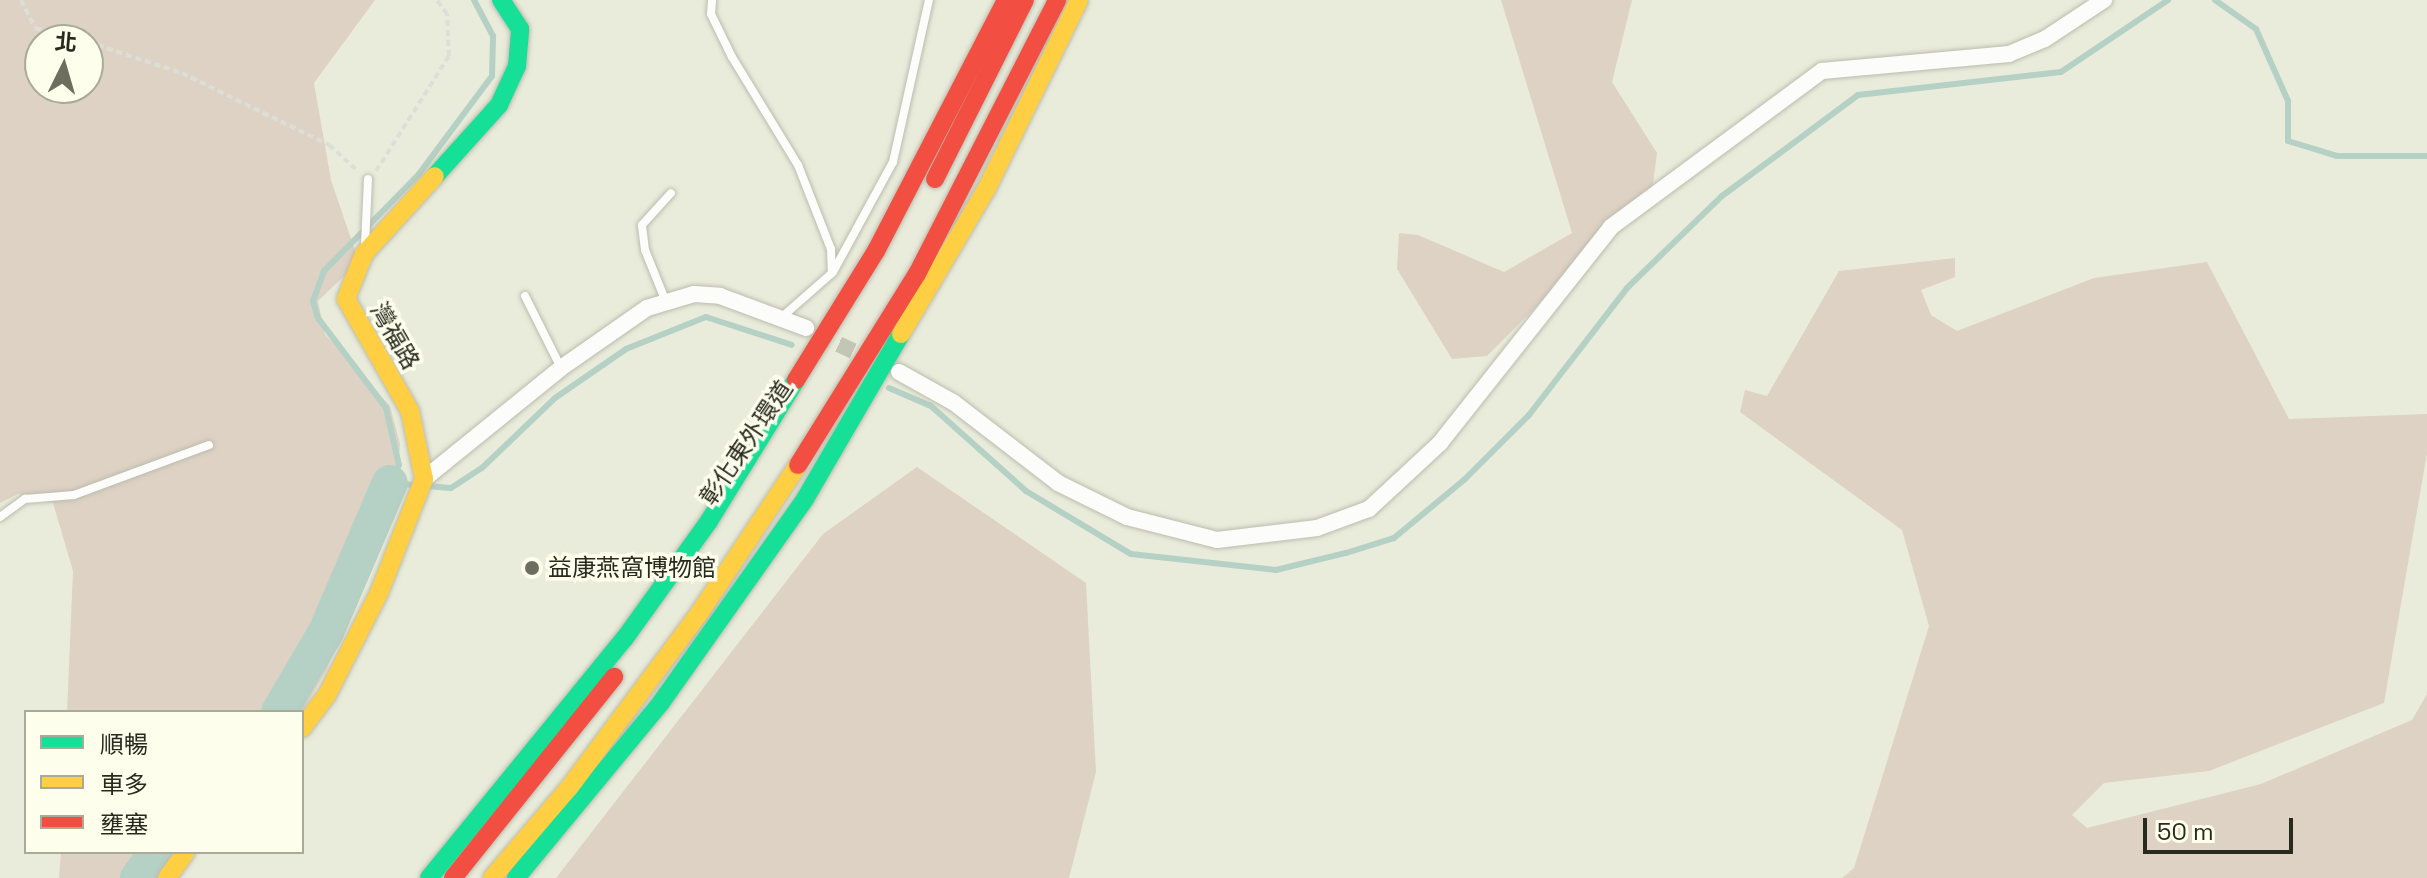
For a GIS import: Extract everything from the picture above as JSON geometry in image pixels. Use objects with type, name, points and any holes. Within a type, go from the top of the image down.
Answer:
[{"type":"main road","name":"灣福路","points":[[424,479],[410,411],[346,299],[364,254],[499,105],[517,66],[520,29],[501,0]]},
{"type":"main road","points":[[429,878],[625,638],[709,521],[876,251],[1006,0]]},
{"type":"main road","name":"彰化東外環道","points":[[453,878],[617,673],[790,423],[942,168],[1025,0]]},
{"type":"main road","points":[[492,878],[569,788],[700,612],[816,438],[917,274],[1057,0]]},
{"type":"main road","points":[[516,878],[660,704],[805,499],[987,188],[1079,0]]},
{"type":"main road","points":[[304,725],[327,695],[379,593],[424,479]]},
{"type":"main road","points":[[167,878],[185,854]]},
{"type":"street","points":[[899,372],[953,402],[1058,483],[1127,517],[1217,540],[1317,528],[1369,509],[1440,443],[1611,227],[1822,71],[2009,54],[2045,39],[2104,0]]},
{"type":"street","points":[[424,479],[561,368],[647,308],[694,294],[720,296],[806,328]]},
{"type":"lane","points":[[712,0],[711,14],[732,57],[798,165],[831,249],[832,273]]},
{"type":"lane","points":[[782,317],[832,273],[893,162],[929,0]]},
{"type":"lane","points":[[364,254],[368,179]]},
{"type":"lane","points":[[666,302],[645,250],[642,225],[671,193]]},
{"type":"lane","points":[[525,296],[561,368]]},
{"type":"lane","points":[[0,517],[25,499],[74,495],[209,445]]},
{"type":"path","points":[[21,0],[33,24]]},
{"type":"path","points":[[104,47],[182,73],[329,145],[368,179],[388,160],[449,56],[447,14],[437,0]]},
{"type":"shaded area","points":[[0,0],[375,0],[314,83],[331,180],[359,262],[318,301],[325,334],[390,406],[400,444],[397,491],[327,669],[303,710],[67,710],[73,571],[53,503],[18,494],[0,503]]},
{"type":"shaded area","points":[[1501,0],[1632,0],[1612,82],[1657,153],[1652,191],[1487,356],[1452,359],[1397,269],[1399,233],[1418,235],[1504,272],[1572,233]]},
{"type":"shaded area","points":[[1955,258],[1955,277],[1921,290],[1931,315],[1957,331],[2094,278],[2207,262],[2289,419],[2427,414],[2427,453],[2384,703],[2209,771],[2104,783],[2072,815],[2087,828],[2261,784],[2412,720],[2427,694],[2427,878],[1842,878],[1854,868],[1929,626],[1902,530],[1740,412],[1745,390],[1767,396],[1839,271]]},
{"type":"shaded area","points":[[917,467],[1086,583],[1096,772],[1069,878],[556,878],[823,534]]},
{"type":"shaded area","points":[[61,854],[155,854],[142,878],[59,878]]},
{"type":"waterway","points":[[474,0],[493,36],[492,76],[419,174],[324,271],[313,301],[318,318],[386,408],[399,465],[390,483],[451,488],[482,468],[555,398],[626,349],[706,317],[792,345]]},
{"type":"waterway","points":[[889,388],[931,406],[1026,491],[1131,554],[1276,570],[1346,553],[1394,538],[1465,479],[1529,415],[1627,288],[1722,196],[1858,95],[2061,72],[2168,0]]},
{"type":"waterway","points":[[2215,0],[2256,29],[2288,101],[2288,141],[2337,156],[2427,156]]},
{"type":"waterway","points":[[280,710],[326,632],[390,483]]},
{"type":"waterway","points":[[138,878],[156,854]]},
{"type":"tunnel","points":[[817,334],[872,360]]},
{"type":"traffic: fast","points":[[435,176],[499,105],[517,66],[520,29],[501,0]]},
{"type":"traffic: fast","points":[[516,878],[660,704],[805,499],[901,334]]},
{"type":"traffic: fast","points":[[429,878],[625,638],[709,521],[796,380]]},
{"type":"traffic: slow","points":[[901,334],[987,188],[1079,0]]},
{"type":"traffic: slow","points":[[304,725],[327,695],[379,593],[424,479],[410,411],[346,299],[364,254],[435,176]]},
{"type":"traffic: slow","points":[[492,878],[569,788],[700,612],[798,465]]},
{"type":"traffic: slow","points":[[167,878],[185,854]]},
{"type":"traffic: jam","points":[[796,380],[876,251],[1006,0]]},
{"type":"traffic: jam","points":[[935,179],[1025,0]]},
{"type":"traffic: jam","points":[[798,465],[917,274],[1057,0]]},
{"type":"traffic: jam","points":[[453,878],[614,677]]},
{"type":"place","name":"益康燕窩博物館","points":[[532,568]]}]
